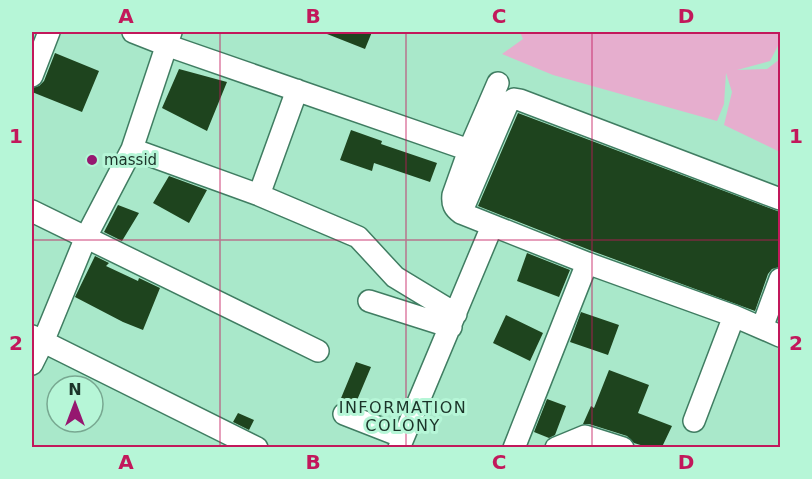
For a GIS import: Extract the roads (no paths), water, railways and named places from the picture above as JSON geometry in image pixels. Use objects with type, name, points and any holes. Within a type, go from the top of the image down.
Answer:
[{"type":"street","points":[[32,76],[49,32]]},
{"type":"street","points":[[133,32],[169,38],[297,90],[470,150]]},
{"type":"street","points":[[32,364],[37,339],[132,149],[169,38]]},
{"type":"street","points":[[498,83],[453,195],[452,202],[461,213],[587,263],[734,315],[771,332],[780,279]]},
{"type":"street","points":[[259,195],[297,90]]},
{"type":"street","points":[[461,213],[508,103],[514,99],[780,199]]},
{"type":"street","points":[[132,149],[259,195],[358,237],[395,277],[453,320]]},
{"type":"street","points":[[32,211],[318,351]]},
{"type":"street","points":[[344,414],[401,442],[492,226]]},
{"type":"street","points":[[514,447],[587,263]]},
{"type":"street","points":[[369,300],[453,320]]},
{"type":"street","points":[[693,421],[734,315]]},
{"type":"street","points":[[37,339],[257,447]]},
{"type":"street","points":[[556,447],[585,436],[623,447]]},
{"type":"place","name":"massid","points":[[92,160]]},
{"type":"district","name":"INFORMATION COLONY","points":[[403,416]]}]
